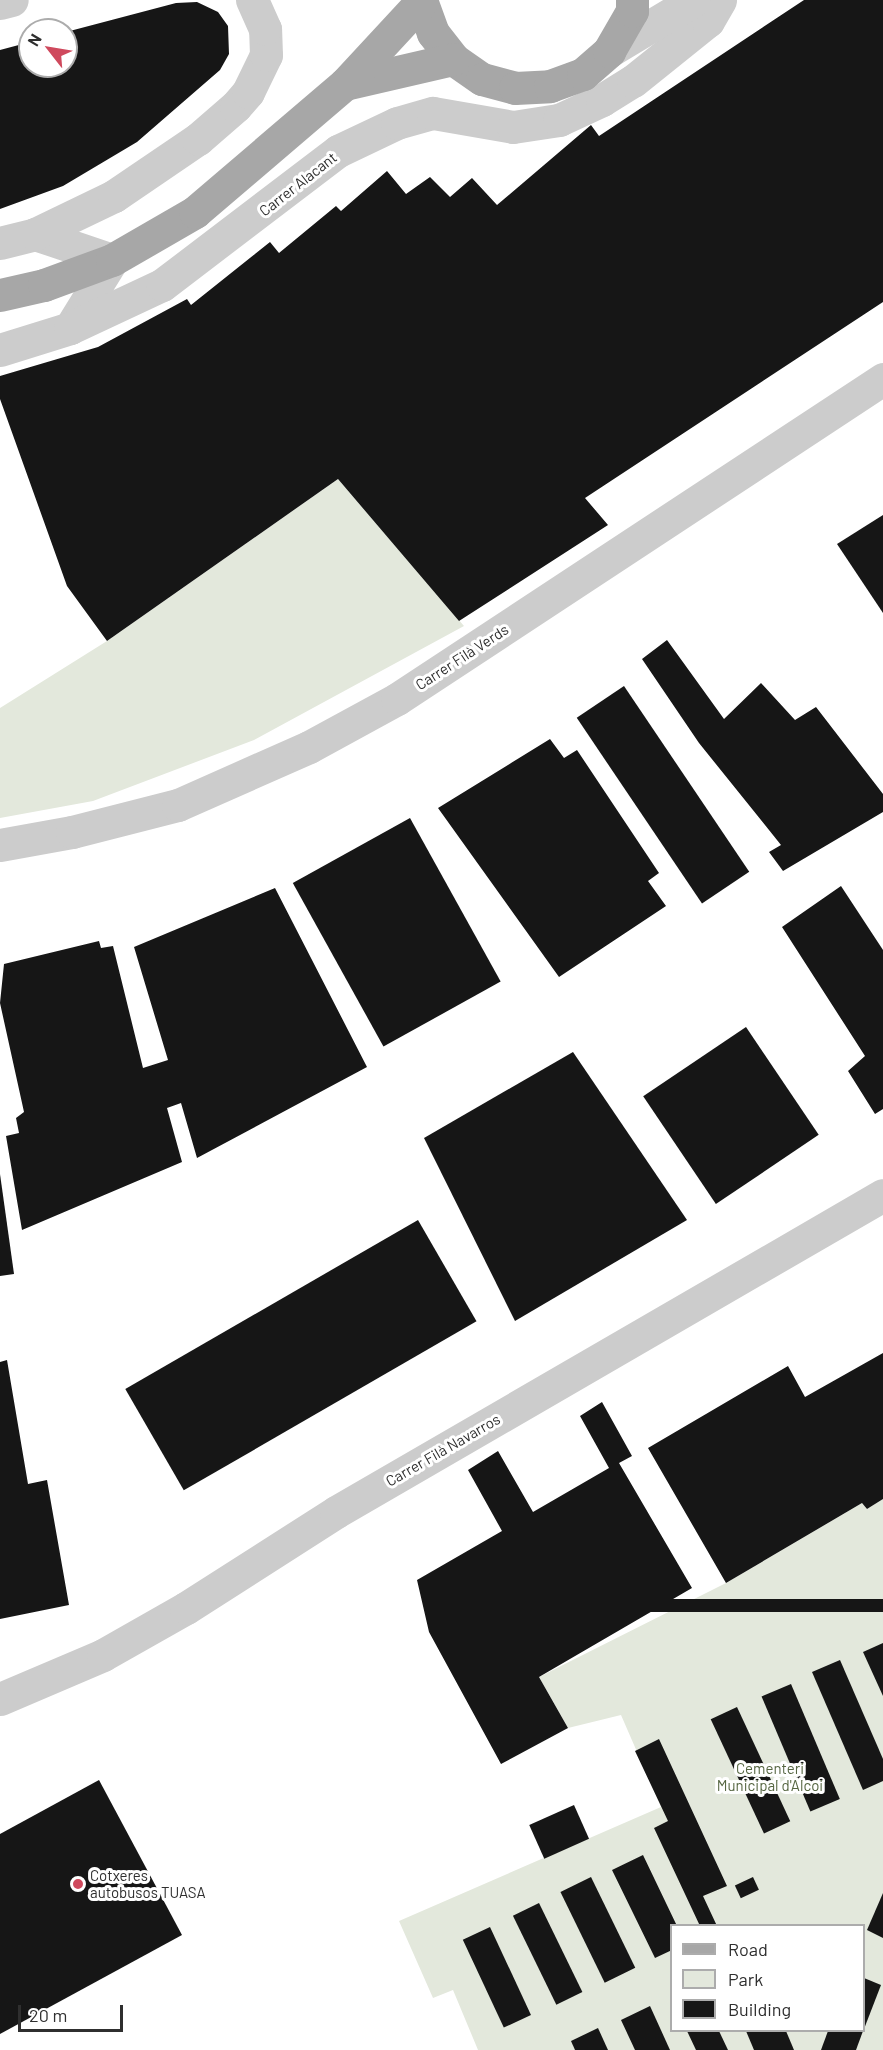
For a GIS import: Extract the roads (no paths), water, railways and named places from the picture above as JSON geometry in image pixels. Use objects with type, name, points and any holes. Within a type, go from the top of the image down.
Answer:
[{"type":"main road","points":[[0,295],[44,285],[112,260],[195,212],[345,84],[421,1],[433,33],[453,59],[482,79],[515,88],[550,86],[572,78],[609,51],[632,11],[632,0]]},
{"type":"main road","points":[[345,84],[453,59]]},
{"type":"street","points":[[0,3],[12,0]]},
{"type":"street","points":[[0,243],[35,234],[114,196],[198,140],[236,106],[248,92],[266,55],[265,29],[252,0]]},
{"type":"street","points":[[609,51],[694,0]]},
{"type":"street","name":"Carrer Alacant","points":[[0,350],[70,328],[162,285],[276,202],[310,172],[360,140],[397,123],[433,114],[513,127],[559,120],[633,81],[708,21],[720,0]]},
{"type":"street","points":[[35,234],[112,260],[70,328]]},
{"type":"street","name":"Carrer Filà Verds","points":[[0,845],[72,832],[178,805],[309,747],[397,699],[883,380]]},
{"type":"street","name":"Carrer Filà Navarros","points":[[0,1699],[103,1655],[186,1608],[336,1512],[883,1195]]},
{"type":"place","name":"Cotxeres autobusos TUASA","points":[[78,1884]]},
{"type":"park label","name":"Cementeri Municipal d'Alcoi","points":[[770,1776]]}]
